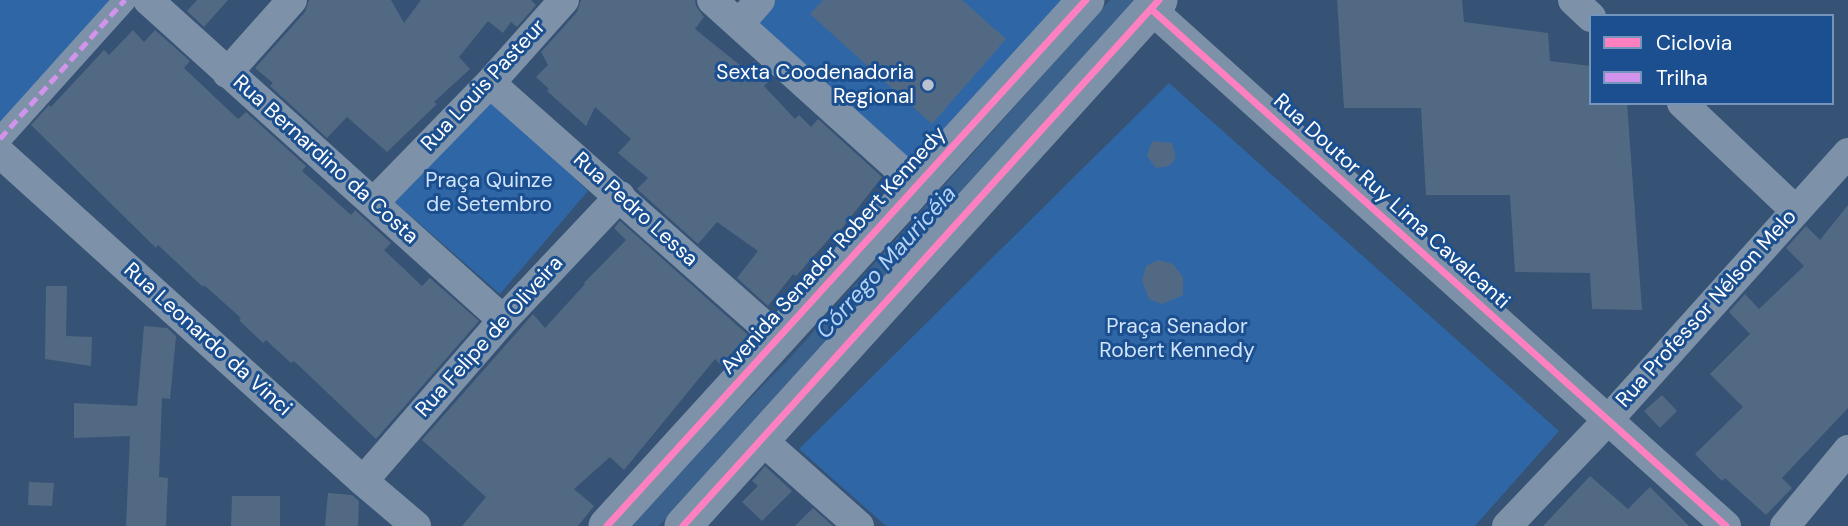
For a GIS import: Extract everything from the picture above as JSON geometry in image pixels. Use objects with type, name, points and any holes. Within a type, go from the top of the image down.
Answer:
[{"type":"street","points":[[0,139],[125,0]]},
{"type":"street","name":"Rua Bernardino da Costa","points":[[148,0],[503,320]]},
{"type":"street","points":[[227,73],[292,0]]},
{"type":"street","name":"Rua Louis Pasteur","points":[[374,202],[490,83],[564,0]]},
{"type":"street","points":[[712,0],[917,185]]},
{"type":"street","points":[[739,24],[760,0]]},
{"type":"street","name":"Avenida Senador Robert Kennedy","points":[[607,526],[1086,0]]},
{"type":"street","points":[[1573,0],[1589,15]]},
{"type":"street","points":[[683,526],[1155,5]]},
{"type":"street","name":"Rua Doutor Ruy Lima Cavalcanti","points":[[1155,5],[1726,526]]},
{"type":"street","name":"Rua Pedro Lessa","points":[[490,83],[779,338]]},
{"type":"street","points":[[1684,105],[1795,210]]},
{"type":"street","name":"Rua Leonardo da Vinci","points":[[0,153],[416,526]]},
{"type":"street","name":"Rua Professor Nélson Melo","points":[[1507,526],[1608,421],[1848,153]]},
{"type":"street","name":"Rua Felipe de Oliveira","points":[[363,481],[503,320],[620,196]]},
{"type":"street","points":[[762,440],[859,526]]},
{"type":"street","points":[[1785,526],[1848,450]]},
{"type":"green space","points":[[0,0],[118,0],[0,139]]},
{"type":"green space","points":[[769,0],[1071,0],[919,173],[749,23]]},
{"type":"green space","name":"Praça Senador Robert Kennedy","points":[[1169,83],[1559,431],[1475,526],[886,526],[799,449]]},
{"type":"green space","name":"Praça Quinze de Setembro","points":[[485,93],[588,191],[500,294],[388,196]]},
{"type":"water","name":"Córrego Mauricéia","points":[[1110,0],[1135,0],[659,526],[630,526],[697,452],[788,360]]},
{"type":"building","points":[[197,0],[228,0],[204,27],[187,11]]},
{"type":"building","points":[[309,0],[391,0],[404,23],[421,0],[531,0],[536,5],[517,27],[511,22],[503,33],[488,21],[459,57],[470,69],[434,102],[437,104],[387,152],[347,117],[327,138],[270,86],[273,83],[255,68],[305,12]]},
{"type":"building","points":[[581,0],[695,0],[704,17],[695,29],[746,70],[754,61],[772,78],[764,86],[795,119],[799,115],[811,127],[818,119],[882,177],[839,232],[837,230],[796,276],[793,274],[768,306],[737,278],[758,251],[717,222],[698,244],[637,189],[648,178],[618,153],[631,139],[595,107],[586,126],[547,91],[549,89],[536,77],[548,65],[541,52],[577,12]]},
{"type":"building","name":"Sexta Coodenadoria Regional","points":[[823,0],[962,0],[1006,39],[932,124],[810,14]]},
{"type":"building","points":[[1337,0],[1462,0],[1464,22],[1548,33],[1550,61],[1589,66],[1589,105],[1627,105],[1642,310],[1592,309],[1590,273],[1515,272],[1510,195],[1426,195],[1421,108],[1344,108]]},
{"type":"building","points":[[133,30],[144,42],[155,30],[190,61],[184,68],[238,119],[246,112],[306,166],[302,171],[351,215],[355,210],[391,243],[384,250],[422,286],[430,278],[479,321],[376,439],[294,361],[291,363],[266,340],[263,343],[239,320],[241,318],[204,285],[203,287],[158,245],[156,248],[31,125],[104,50],[109,55]]},
{"type":"building","points":[[1152,141],[1172,143],[1176,158],[1169,166],[1156,168],[1147,156]]},
{"type":"building","points":[[1848,205],[1848,408],[1782,478],[1792,488],[1766,515],[1725,478],[1722,481],[1695,454],[1743,407],[1710,374],[1750,334],[1729,312],[1745,294],[1759,309],[1804,266],[1786,248],[1806,226],[1820,240]]},
{"type":"building","points":[[620,221],[748,335],[721,365],[715,359],[624,470],[610,457],[574,489],[594,506],[578,526],[462,526],[486,497],[422,440],[533,314],[545,328],[626,240],[614,228]]},
{"type":"building","points":[[1158,260],[1173,264],[1183,277],[1183,295],[1162,304],[1149,299],[1142,281],[1146,266]]},
{"type":"building","points":[[46,286],[67,286],[66,336],[92,337],[91,366],[45,359]]},
{"type":"building","points":[[144,326],[167,328],[176,336],[170,399],[162,398],[159,477],[168,478],[166,526],[126,526],[130,436],[74,438],[74,403],[137,406]]},
{"type":"building","points":[[1662,395],[1677,411],[1660,428],[1644,411]]},
{"type":"building","points":[[765,466],[792,491],[762,521],[742,502],[758,486],[752,481]]},
{"type":"building","points":[[1590,476],[1628,509],[1650,487],[1689,526],[1543,526]]},
{"type":"building","points":[[29,482],[54,483],[52,506],[28,505]]},
{"type":"building","points":[[328,493],[352,495],[359,501],[358,526],[325,526]]},
{"type":"building","points":[[232,496],[280,496],[280,526],[231,526]]},
{"type":"building","points":[[813,508],[833,526],[795,526]]},
{"type":"marked path","points":[[0,139],[125,0]]},
{"type":"cycle path","points":[[607,526],[1086,0]]},
{"type":"cycle path","points":[[683,526],[1159,0]]},
{"type":"cycle path","points":[[1151,9],[1726,526]]},
{"type":"place","name":"Sexta Coodenadoria Regional","points":[[928,85]]}]
